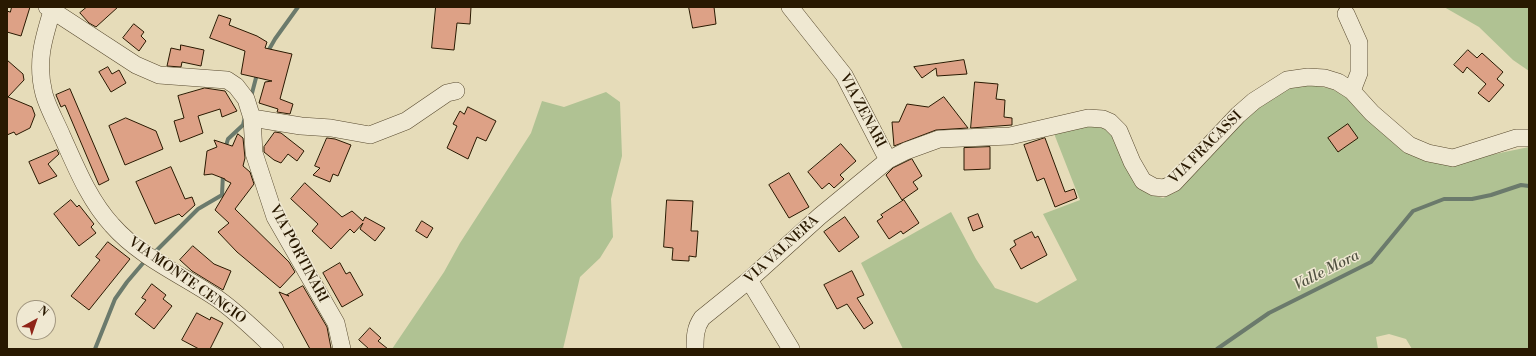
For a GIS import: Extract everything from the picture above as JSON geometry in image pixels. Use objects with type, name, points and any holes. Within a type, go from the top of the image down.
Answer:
[{"type":"street","name":"VIA ZENARI","points":[[790,7],[844,75],[888,160]]},
{"type":"street","name":"VIA PORTINARI","points":[[49,9],[136,66],[159,75],[227,80],[236,86],[246,99],[252,118],[254,153],[275,217],[336,323],[342,349]]},
{"type":"street","name":"VIA MONTE CENGIO","points":[[49,9],[40,54],[44,95],[91,197],[112,226],[141,252],[218,300],[240,316],[275,349]]},
{"type":"street","points":[[1346,14],[1359,44],[1359,73],[1352,91]]},
{"type":"street","name":"VIA FRACASSI","points":[[888,160],[906,151],[939,139],[1010,136],[1088,118],[1103,119],[1110,122],[1119,131],[1132,162],[1143,181],[1154,187],[1164,188],[1174,183],[1238,115],[1254,101],[1287,80],[1308,77],[1325,78],[1338,82],[1352,91],[1384,125],[1409,145],[1428,153],[1453,158],[1510,140],[1529,138]]},
{"type":"street","points":[[252,118],[301,126],[331,128],[370,135],[406,121],[447,93],[456,91]]},
{"type":"street","name":"VIA VALNERA","points":[[695,349],[697,324],[702,318],[749,280],[820,216],[888,160]]},
{"type":"street","points":[[749,280],[791,349]]},
{"type":"green space","points":[[1444,7],[1529,7],[1529,71],[1513,60],[1479,27]]},
{"type":"green space","points":[[1311,85],[1328,88],[1345,94],[1451,163],[1529,147],[1529,349],[1412,349],[1406,339],[1389,334],[1376,337],[1378,349],[903,349],[861,263],[951,212],[976,259],[995,288],[1037,303],[1077,280],[1043,214],[1080,200],[1053,131],[1101,125],[1111,133],[1133,179],[1148,194],[1163,198],[1176,192],[1241,120],[1287,89]]},
{"type":"green space","points":[[606,92],[620,102],[622,156],[611,199],[613,237],[600,258],[580,277],[563,349],[392,349],[444,272],[460,243],[531,133],[542,101],[564,107]]},
{"type":"building","points":[[12,7],[30,7],[21,36],[7,32],[7,11],[10,12]]},
{"type":"building","points":[[87,7],[118,7],[96,27],[89,23],[80,13]]},
{"type":"building","points":[[436,7],[471,7],[470,24],[457,23],[454,50],[432,48]]},
{"type":"building","points":[[689,7],[714,7],[716,24],[693,28]]},
{"type":"building","points":[[219,15],[231,19],[229,25],[257,36],[267,42],[265,48],[292,54],[280,99],[293,104],[290,114],[277,112],[278,109],[259,103],[265,82],[272,81],[241,74],[245,51],[210,38]]},
{"type":"building","points":[[134,24],[144,32],[141,36],[146,41],[139,51],[123,38]]},
{"type":"building","points":[[181,45],[204,50],[201,66],[182,62],[181,67],[167,66],[171,48],[180,50]]},
{"type":"building","points":[[1468,50],[1477,58],[1482,53],[1503,72],[1497,79],[1504,85],[1489,102],[1478,93],[1486,84],[1467,67],[1463,73],[1454,65]]},
{"type":"building","points":[[7,60],[23,74],[24,80],[8,97],[32,107],[35,115],[30,128],[16,135],[14,132],[7,135]]},
{"type":"building","points":[[964,60],[967,74],[937,76],[936,68],[922,78],[914,67]]},
{"type":"building","points":[[108,67],[112,74],[119,70],[126,83],[111,92],[99,72]]},
{"type":"building","points":[[975,82],[998,84],[996,99],[1005,100],[1004,117],[1012,118],[1012,125],[971,128]]},
{"type":"building","points":[[205,88],[225,91],[237,111],[222,117],[220,109],[198,116],[203,133],[180,142],[174,121],[184,118],[178,96]]},
{"type":"building","points":[[70,89],[109,180],[99,185],[65,105],[61,107],[56,95]]},
{"type":"building","points":[[944,97],[968,128],[936,130],[894,146],[892,122],[899,122],[907,104],[928,107]]},
{"type":"building","points":[[468,107],[496,121],[486,141],[477,137],[468,159],[447,148],[457,126],[453,124],[460,111],[464,114]]},
{"type":"building","points":[[126,118],[156,131],[163,149],[125,165],[109,126]]},
{"type":"building","points":[[1348,124],[1358,138],[1338,152],[1328,138]]},
{"type":"building","points":[[275,132],[281,133],[304,151],[297,161],[288,154],[281,163],[274,160],[264,152],[264,147]]},
{"type":"building","points":[[238,134],[243,138],[245,158],[243,166],[250,172],[254,184],[235,209],[289,262],[295,272],[280,288],[237,252],[218,232],[229,223],[215,210],[231,183],[212,174],[204,175],[207,151],[217,147],[214,140],[232,146]]},
{"type":"building","points":[[327,138],[335,139],[351,145],[338,176],[333,174],[330,182],[313,175],[320,168],[315,166]]},
{"type":"building","points":[[1045,138],[1065,192],[1074,189],[1077,198],[1055,207],[1044,178],[1037,181],[1024,145]]},
{"type":"building","points":[[841,144],[856,161],[840,175],[844,179],[834,188],[829,183],[822,189],[808,172]]},
{"type":"building","points":[[990,147],[990,169],[964,170],[964,148]]},
{"type":"building","points":[[57,150],[59,154],[48,164],[57,176],[39,184],[29,162]]},
{"type":"building","points":[[912,159],[922,176],[913,182],[918,189],[902,200],[886,175],[893,168]]},
{"type":"building","points":[[171,167],[185,199],[192,197],[195,205],[182,217],[179,214],[155,224],[136,182]]},
{"type":"building","points":[[789,173],[809,207],[789,218],[769,185]]},
{"type":"building","points":[[305,183],[342,217],[352,211],[363,221],[365,217],[385,228],[375,241],[360,229],[363,223],[354,233],[350,229],[331,249],[312,231],[318,224],[291,199]]},
{"type":"building","points":[[71,200],[77,207],[79,205],[94,224],[91,227],[96,233],[79,246],[54,214]]},
{"type":"building","points":[[667,200],[693,201],[691,231],[698,231],[696,257],[689,256],[689,261],[672,260],[673,248],[664,247]]},
{"type":"building","points":[[904,200],[919,223],[903,234],[901,231],[889,239],[877,221],[883,217],[881,215]]},
{"type":"building","points":[[978,214],[983,227],[973,231],[968,218]]},
{"type":"building","points":[[845,217],[859,237],[839,252],[824,232]]},
{"type":"building","points":[[422,221],[433,228],[427,238],[416,231]]},
{"type":"building","points":[[1032,232],[1035,238],[1038,236],[1047,255],[1021,269],[1010,249],[1016,245],[1014,241]]},
{"type":"building","points":[[108,242],[130,259],[89,310],[71,296],[100,260],[96,257]]},
{"type":"building","points":[[193,246],[214,264],[231,271],[223,290],[192,271],[180,260]]},
{"type":"building","points":[[340,263],[346,274],[350,272],[363,295],[342,307],[323,273]]},
{"type":"building","points":[[852,271],[864,295],[857,298],[873,323],[864,329],[847,304],[837,309],[824,285]]},
{"type":"building","points":[[152,284],[166,295],[163,299],[172,306],[154,329],[135,314],[146,300],[142,298]]},
{"type":"building","points":[[303,286],[327,327],[331,348],[329,349],[310,349],[279,292],[289,296],[287,295]]},
{"type":"building","points":[[197,313],[210,320],[211,317],[223,323],[210,349],[199,349],[182,340]]},
{"type":"building","points":[[370,328],[381,338],[378,341],[388,349],[369,349],[359,340]]},
{"type":"waterway","points":[[267,53],[298,7]]},
{"type":"waterway","points":[[251,97],[257,74]]},
{"type":"waterway","points":[[225,149],[228,139],[243,125],[245,117]]},
{"type":"waterway","points":[[157,250],[198,209],[222,195],[223,174]]},
{"type":"waterway","name":"Valle Mora","points":[[1217,349],[1269,313],[1371,262],[1413,211],[1444,199],[1472,199],[1491,195],[1521,185],[1529,186]]},
{"type":"waterway","points":[[95,349],[115,299],[144,262]]}]
